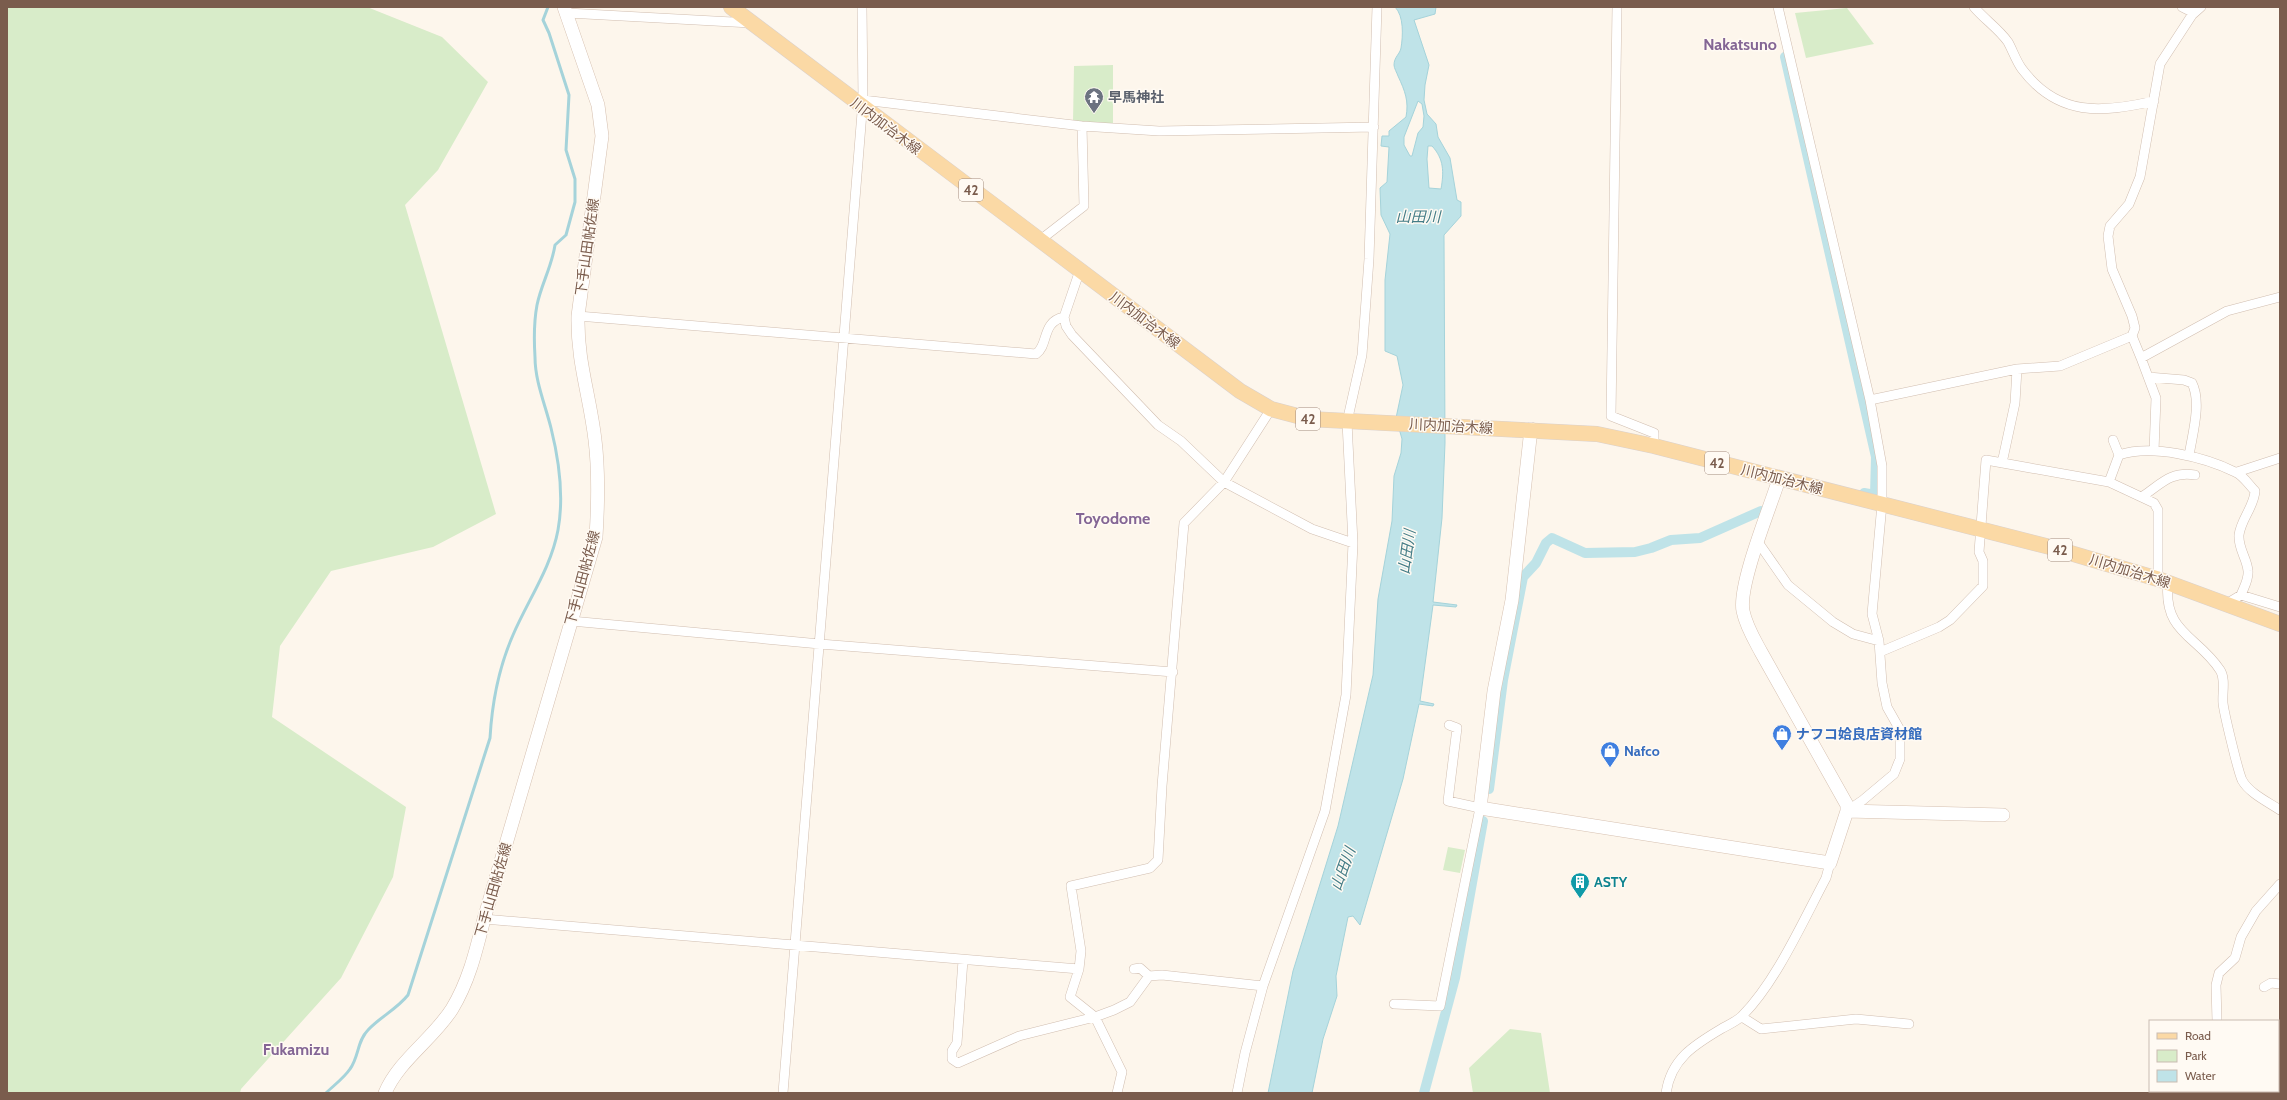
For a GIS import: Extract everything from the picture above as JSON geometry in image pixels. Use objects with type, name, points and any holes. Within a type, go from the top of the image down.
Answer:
[{"type":"main road","name":"川内加治木線","points":[[731,7],[863,104],[1039,241],[1080,270],[1240,392],[1271,409],[1309,419],[1531,429],[1597,434],[1654,446],[1779,479],[1982,529],[2163,581],[2280,624]]},
{"type":"street","points":[[783,1093],[863,104],[862,7]]},
{"type":"street","points":[[1237,1093],[1245,1052],[1263,986],[1325,811],[1346,695],[1353,543],[1350,422],[1362,355],[1369,259],[1377,7]]},
{"type":"street","points":[[1617,7],[1610,416],[1654,433],[1654,446]]},
{"type":"street","points":[[1778,7],[1870,400],[1882,466],[1882,504],[1872,614],[1879,641],[1882,683],[1887,707],[1900,730],[1900,759],[1894,774],[1864,800],[1847,811]]},
{"type":"street","points":[[1974,7],[2008,42],[2022,70],[2037,86],[2057,99],[2079,109],[2108,111],[2154,101]]},
{"type":"street","points":[[2154,451],[2156,398],[2132,336],[2134,328],[2132,316],[2112,269],[2108,236],[2110,226],[2129,204],[2140,177],[2160,64],[2198,10],[2182,7]]},
{"type":"street","points":[[566,10],[752,23]]},
{"type":"street","name":"下手山田帖佐線","points":[[385,1093],[388,1085],[404,1064],[452,1010],[471,971],[484,919],[596,537],[598,511],[595,439],[580,360],[578,316],[602,136],[598,105],[566,10]]},
{"type":"street","points":[[863,104],[1082,126],[1159,130],[1374,127]]},
{"type":"street","points":[[1039,241],[1084,206],[1082,126]]},
{"type":"street","points":[[1080,270],[1064,317],[1066,326],[1072,335],[1158,425],[1180,441],[1224,482],[1312,529],[1353,543]]},
{"type":"street","points":[[2141,358],[2227,311],[2280,297]]},
{"type":"street","points":[[578,316],[1036,354],[1048,327],[1059,318],[1064,317]]},
{"type":"street","points":[[1870,400],[2017,369],[2060,366],[2132,336]]},
{"type":"street","points":[[2002,463],[2015,403],[2017,369]]},
{"type":"street","points":[[2148,377],[2184,380],[2192,383],[2195,395],[2195,419],[2189,456]]},
{"type":"street","points":[[1118,1093],[1122,1072],[1095,1017],[1070,997],[1079,969],[1081,951],[1071,886],[1150,868],[1158,860],[1162,786],[1173,672],[1184,523],[1224,482],[1271,409]]},
{"type":"street","points":[[1394,1004],[1440,1006],[1480,808],[1494,691],[1512,600],[1531,429]]},
{"type":"street","points":[[2109,482],[2119,455],[2112,440]]},
{"type":"street","points":[[2119,455],[2130,451],[2154,451],[2189,456],[2237,472],[2255,491],[2254,501],[2239,533],[2239,546],[2248,570],[2247,580],[2241,595],[2226,604]]},
{"type":"street","points":[[2237,472],[2280,458]]},
{"type":"street","points":[[1880,652],[1939,627],[1950,620],[1983,586],[1983,561],[1980,552],[1986,460],[2109,482],[2154,502],[2158,510],[2163,581],[2169,611],[2179,627],[2221,671],[2224,684],[2223,704],[2242,780],[2261,798],[2280,810]]},
{"type":"street","points":[[2142,496],[2174,474],[2182,473],[2194,478],[2204,461]]},
{"type":"street","points":[[1666,1093],[1672,1072],[1690,1049],[1742,1017],[1774,972],[1826,878],[1847,811],[1847,805],[1749,628],[1743,610],[1742,597],[1779,479]]},
{"type":"street","points":[[1758,542],[1788,585],[1833,622],[1853,634],[1879,641]]},
{"type":"street","points":[[2241,595],[2280,607]]},
{"type":"street","points":[[571,621],[820,644],[1173,672]]},
{"type":"street","points":[[1449,725],[1457,728],[1448,801],[1480,808],[1830,863]]},
{"type":"street","points":[[1847,811],[2003,815]]},
{"type":"street","points":[[2217,1020],[2216,985],[2219,972],[2235,958],[2241,937],[2256,911],[2280,884]]},
{"type":"street","points":[[484,919],[1079,969]]},
{"type":"street","points":[[963,960],[957,1043],[952,1051],[952,1059],[958,1063],[1019,1036],[1095,1017],[1130,1002],[1149,976]]},
{"type":"street","points":[[1134,968],[1140,968],[1149,976],[1162,975],[1263,986]]},
{"type":"street","points":[[2264,986],[2271,983],[2280,984]]},
{"type":"street","points":[[1742,1017],[1761,1029],[1856,1019],[1909,1024]]},
{"type":"green space","points":[[7,7],[367,7],[442,37],[488,82],[438,170],[405,205],[496,514],[433,547],[331,571],[280,646],[272,717],[406,807],[393,877],[341,978],[241,1089],[240,1093],[7,1093]]},
{"type":"green space","points":[[1847,8],[1874,44],[1806,58],[1795,13]]},
{"type":"green space","points":[[1113,65],[1113,124],[1073,122],[1074,66]]},
{"type":"green space","points":[[1448,847],[1465,850],[1460,873],[1443,870]]},
{"type":"green space","points":[[1510,1029],[1541,1033],[1550,1093],[1473,1093],[1469,1068]]},
{"type":"water","name":"山田川","points":[[1395,7],[1436,7],[1435,14],[1414,20],[1429,65],[1424,100],[1427,114],[1436,124],[1438,137],[1450,158],[1457,200],[1461,202],[1461,216],[1444,235],[1445,443],[1442,518],[1433,602],[1457,605],[1456,607],[1433,605],[1420,701],[1434,704],[1433,706],[1419,704],[1403,779],[1360,925],[1353,916],[1348,917],[1336,976],[1337,996],[1323,1039],[1312,1093],[1268,1093],[1293,971],[1338,826],[1373,675],[1378,599],[1392,521],[1394,476],[1401,453],[1402,439],[1396,418],[1403,385],[1397,356],[1385,351],[1385,280],[1390,234],[1381,215],[1380,188],[1387,182],[1389,147],[1381,146],[1382,136],[1389,136],[1389,131],[1406,117],[1407,111],[1406,96],[1394,65],[1400,50],[1402,38],[1402,26],[1398,11]],"holes":[[[1418,101],[1422,104],[1424,116],[1423,127],[1418,133],[1412,156],[1410,156],[1404,145],[1404,137]],[[1428,146],[1432,146],[1441,161],[1443,171],[1441,189],[1429,188],[1427,159]]]},
{"type":"waterway","points":[[326,1093],[342,1079],[350,1069],[364,1034],[399,1005],[408,995],[490,738],[494,698],[508,647],[545,571],[555,544],[558,530],[561,505],[560,479],[551,428],[535,366],[534,338],[536,311],[539,298],[555,245],[566,235],[575,202],[575,179],[566,150],[569,95],[549,33],[543,20],[548,7]]},
{"type":"waterway","points":[[1785,57],[1876,457],[1875,495],[1864,493]]},
{"type":"waterway","points":[[1489,789],[1503,680],[1523,577],[1536,563],[1546,543],[1552,538],[1585,553],[1635,552],[1651,548],[1671,540],[1700,538],[1761,511]]},
{"type":"waterway","points":[[1424,1093],[1455,978],[1483,821]]},
{"type":"place","name":"早馬神社","points":[[1094,114]]},
{"type":"place","name":"ナフコ姶良店資材館","points":[[1782,751]]},
{"type":"place","name":"Nafco","points":[[1610,768]]},
{"type":"place","name":"ASTY","points":[[1580,899]]},
{"type":"district","name":"Nakatsuno","points":[[1740,44]]},
{"type":"district","name":"Toyodome","points":[[1113,518]]},
{"type":"district","name":"Fukamizu","points":[[296,1049]]}]
